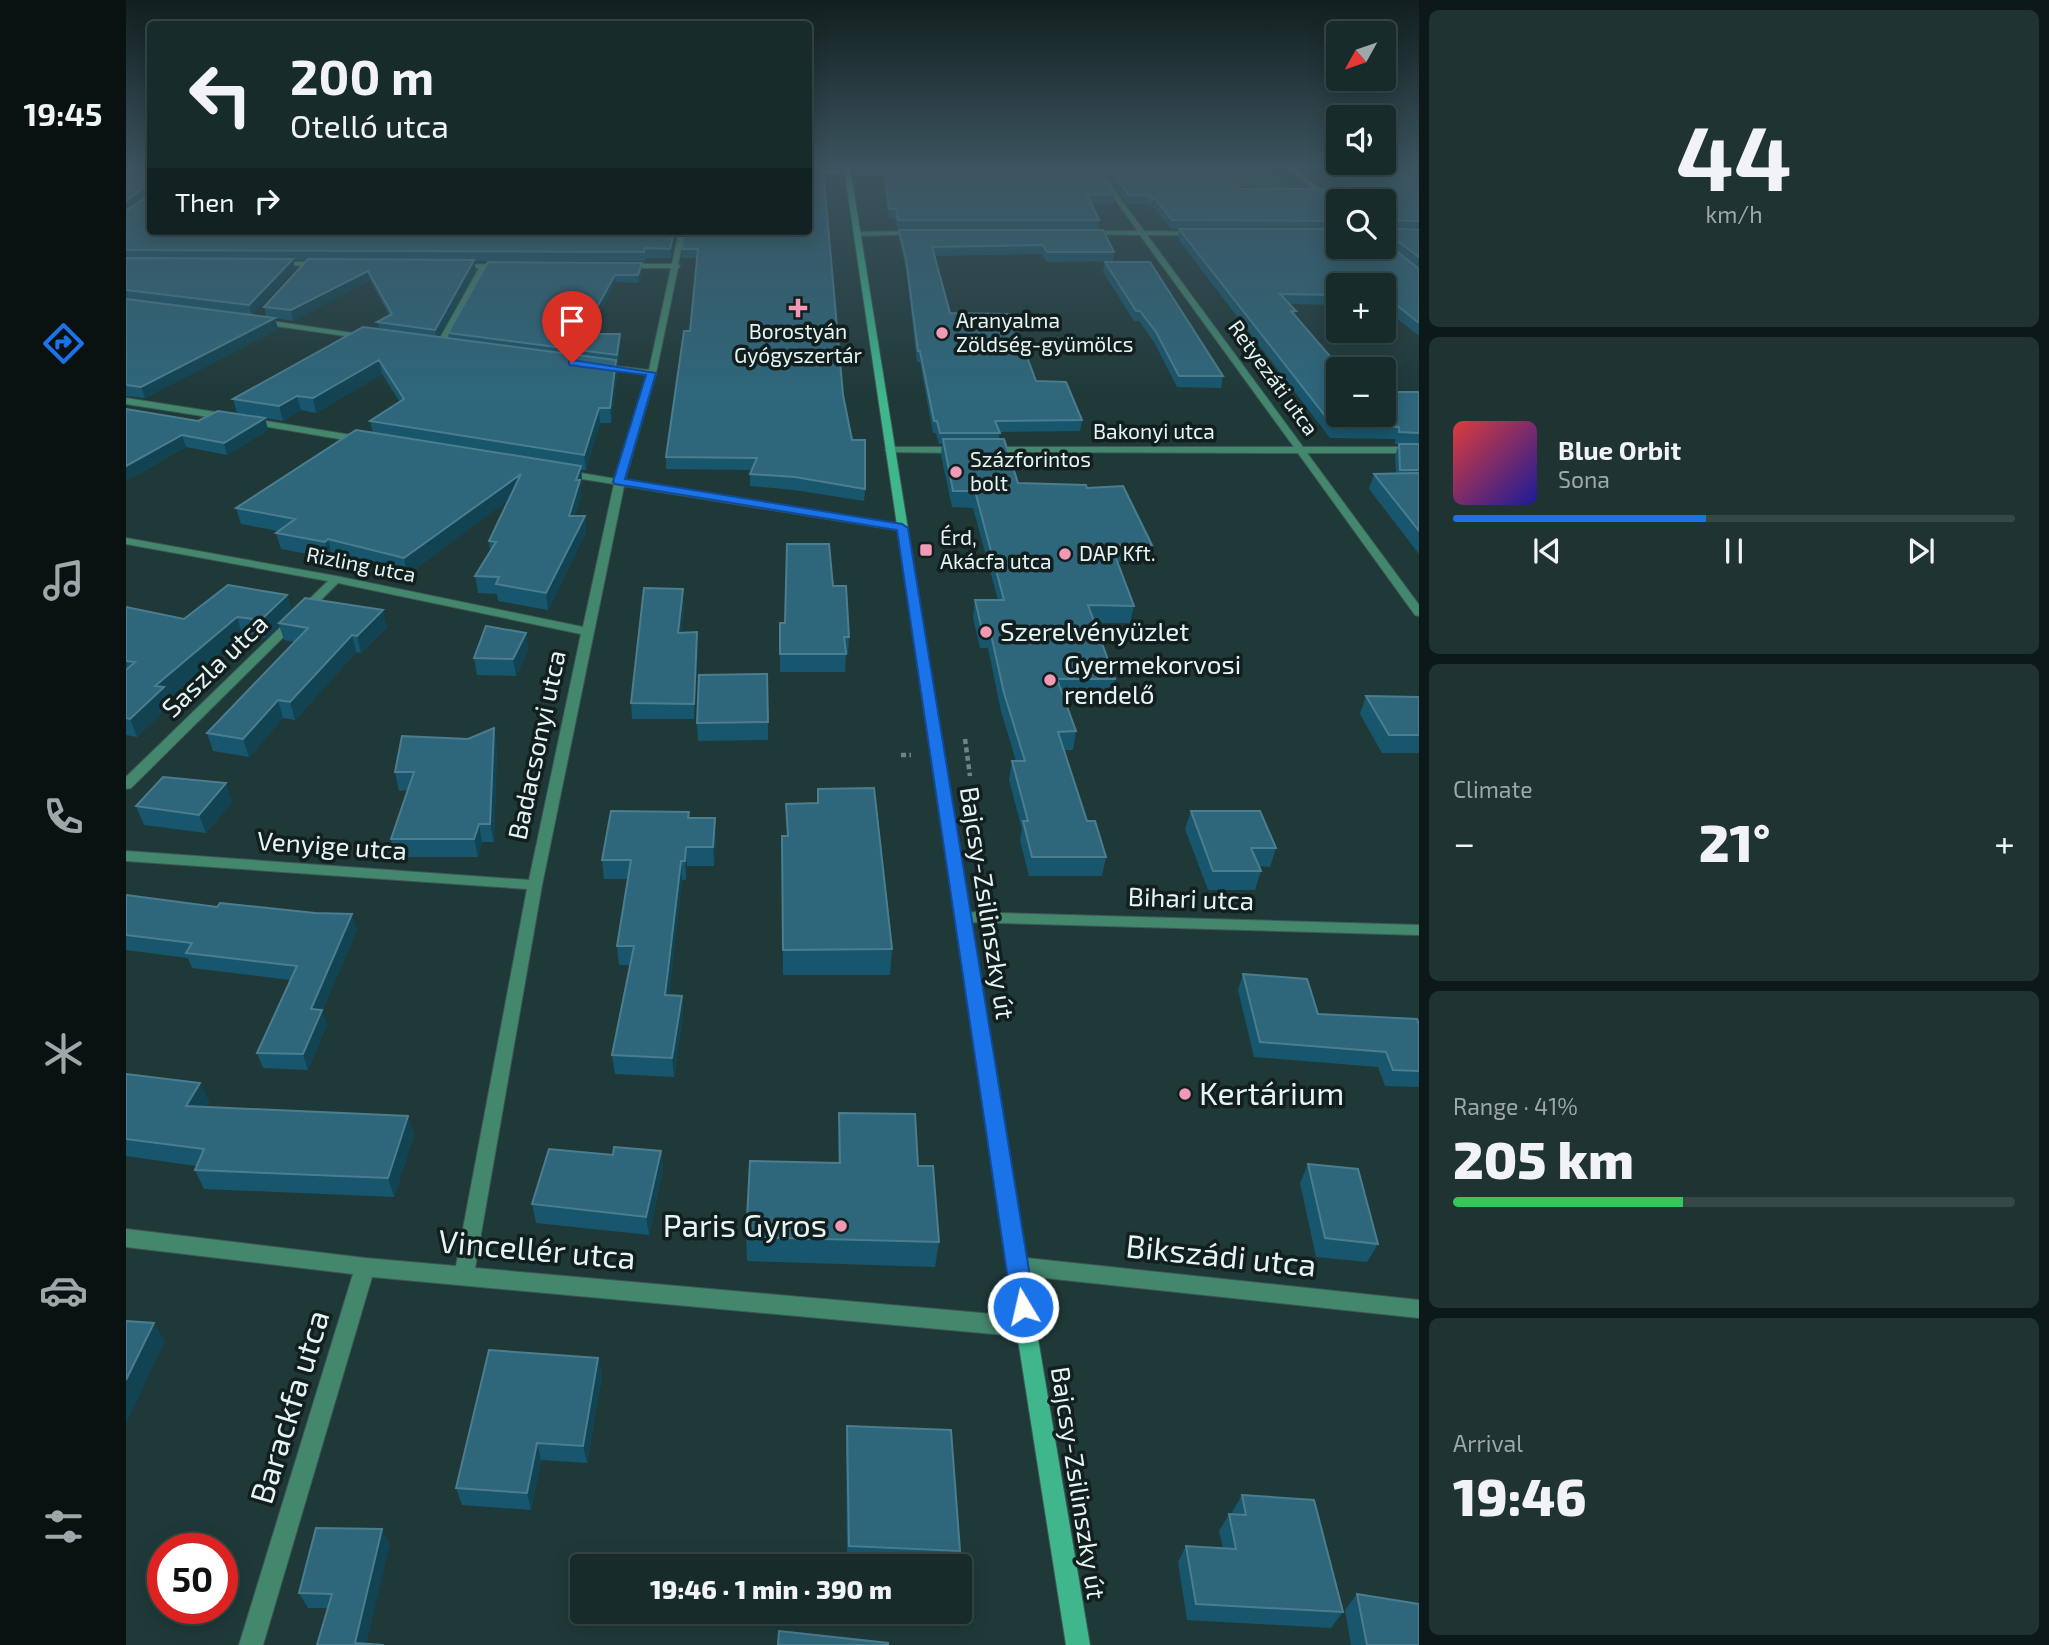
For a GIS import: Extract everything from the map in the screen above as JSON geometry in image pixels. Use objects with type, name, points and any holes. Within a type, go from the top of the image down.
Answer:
[{"type":"main road","name":"Bajcsy-Zsilinszky út","points":[[861,245],[962,917],[1079,1645]]},
{"type":"street","name":"Badacsonyi utca","points":[[464,1275],[535,885],[619,482],[652,373],[680,245]]},
{"type":"street","name":"Retyezáti utca","points":[[1153,245],[1419,613]]},
{"type":"street","points":[[265,264],[334,264]]},
{"type":"street","points":[[298,274],[307,264]]},
{"type":"street","points":[[443,266],[511,266]]},
{"type":"street","points":[[439,347],[484,266]]},
{"type":"street","points":[[608,266],[677,266]]},
{"type":"street","points":[[256,321],[264,312]]},
{"type":"street","points":[[243,319],[373,338]]},
{"type":"street","points":[[426,345],[452,349]]},
{"type":"street","points":[[585,365],[652,373]]},
{"type":"street","points":[[126,401],[372,441]]},
{"type":"street","name":"Bakonyi utca","points":[[890,450],[1419,450]]},
{"type":"street","points":[[550,471],[902,528]]},
{"type":"street","name":"Rizling utca","points":[[126,541],[336,579],[588,632]]},
{"type":"street","name":"Saszla utca","points":[[126,785],[336,579]]},
{"type":"street","name":"Venyige utca","points":[[126,856],[535,885]]},
{"type":"street","name":"Bihari utca","points":[[962,917],[1419,930]]},
{"type":"street","name":"Vincellér utca","points":[[126,1238],[365,1267],[1026,1327]]},
{"type":"street","name":"Bikszádi utca","points":[[1017,1266],[1419,1309]]},
{"type":"street","name":"Barackfa utca","points":[[251,1645],[365,1267]]},
{"type":"building","points":[[126,245],[671,245],[670,249],[645,248],[644,252],[126,250]]},
{"type":"building","points":[[682,245],[830,245],[843,395],[852,440],[865,440],[865,489],[795,477],[750,474],[757,458],[666,457],[684,331],[690,331],[698,249],[681,249]]},
{"type":"building","points":[[903,245],[1110,245],[1114,252],[1047,252],[1043,245],[932,247],[950,313],[1011,314],[1036,381],[1066,382],[1082,420],[995,421],[1000,433],[940,433],[937,421],[934,421],[918,351]]},
{"type":"building","points":[[1191,245],[1326,245],[1326,259],[1396,259],[1396,251],[1419,269],[1419,323],[1396,305],[1396,273],[1326,273],[1326,295],[1280,294],[1296,311],[1291,311],[1331,357],[1326,357],[1326,417]]},
{"type":"building","points":[[1403,245],[1419,245],[1419,257]]},
{"type":"building","points":[[126,258],[293,259],[249,305],[126,290]]},
{"type":"building","points":[[308,259],[474,260],[435,330],[377,322],[392,314],[368,271],[291,310],[264,307]]},
{"type":"building","points":[[488,262],[642,263],[638,275],[615,275],[582,334],[620,334],[617,355],[448,333]]},
{"type":"building","points":[[1105,262],[1150,262],[1223,376],[1179,376],[1156,332],[1140,311],[1136,311]]},
{"type":"building","points":[[126,299],[275,318],[141,387],[126,385]]},
{"type":"building","points":[[363,327],[616,360],[610,408],[599,408],[584,455],[370,421],[404,399],[379,360],[313,398],[297,396],[279,406],[233,399]]},
{"type":"building","points":[[1396,392],[1419,392],[1419,433],[1399,432],[1399,427],[1396,427]]},
{"type":"building","points":[[126,409],[198,421],[218,411],[265,418],[224,443],[182,435],[126,466]]},
{"type":"building","points":[[356,430],[581,466],[576,480],[580,480],[569,516],[585,516],[546,593],[496,584],[499,577],[475,576],[496,542],[489,541],[521,474],[404,558],[328,539],[325,542],[276,533],[295,519],[236,508]]},
{"type":"building","points":[[943,439],[1004,439],[1018,483],[1086,485],[1087,488],[1123,486],[1152,545],[1111,545],[1134,606],[1088,605],[1115,679],[1057,679],[1076,731],[1058,732],[1087,821],[1095,821],[1106,857],[1032,857],[1023,821],[1028,821],[1012,761],[1025,761],[1004,693],[990,630],[982,630],[975,600],[1004,600],[975,491],[953,491]]},
{"type":"building","points":[[1399,444],[1419,444],[1419,470],[1400,470]]},
{"type":"building","points":[[1419,473],[1419,531],[1374,474]]},
{"type":"building","points":[[787,544],[829,544],[833,586],[846,586],[849,637],[844,637],[846,654],[780,654],[780,623],[785,623]]},
{"type":"building","points":[[228,585],[287,595],[261,620],[237,617],[155,686],[164,687],[130,719],[126,718],[126,670],[135,662],[126,661],[126,607],[184,619]]},
{"type":"building","points":[[644,588],[683,589],[678,633],[697,632],[694,704],[631,703]]},
{"type":"building","points":[[305,598],[383,610],[357,636],[352,635],[290,702],[278,700],[243,739],[207,733],[308,628],[279,623]]},
{"type":"building","points":[[486,626],[526,633],[513,659],[474,658]]},
{"type":"building","points":[[767,674],[768,722],[697,723],[699,675]]},
{"type":"building","points":[[1366,696],[1419,697],[1419,735],[1389,735]]},
{"type":"building","points":[[494,728],[490,824],[479,824],[474,839],[391,839],[414,772],[395,772],[402,736],[468,739]]},
{"type":"building","points":[[163,777],[226,783],[199,815],[136,806]]},
{"type":"building","points":[[874,788],[892,949],[783,950],[782,836],[788,836],[786,804],[818,803],[818,789]]},
{"type":"building","points":[[611,811],[689,812],[688,818],[715,818],[713,847],[686,847],[685,861],[681,861],[665,995],[682,996],[672,1058],[612,1055],[634,946],[617,946],[631,860],[602,860]]},
{"type":"building","points":[[1191,811],[1260,811],[1276,848],[1251,848],[1261,871],[1213,871]]},
{"type":"building","points":[[126,895],[217,907],[220,903],[352,914],[311,1009],[322,1010],[303,1054],[257,1053],[297,966],[186,953],[192,943],[126,935]]},
{"type":"building","points":[[1243,974],[1307,979],[1318,1014],[1417,1019],[1419,1071],[1393,1070],[1386,1052],[1260,1042]]},
{"type":"building","points":[[126,1074],[200,1083],[186,1106],[408,1116],[388,1178],[195,1170],[204,1149],[126,1139]]},
{"type":"building","points":[[839,1113],[915,1114],[918,1166],[933,1166],[939,1242],[746,1237],[750,1161],[840,1163]]},
{"type":"building","points":[[614,1147],[661,1151],[646,1217],[532,1204],[549,1149],[613,1155]]},
{"type":"building","points":[[1308,1164],[1358,1169],[1378,1244],[1325,1238]]},
{"type":"building","points":[[126,1321],[154,1323],[126,1380]]},
{"type":"building","points":[[489,1350],[598,1358],[583,1446],[537,1443],[527,1493],[456,1488]]},
{"type":"building","points":[[847,1426],[951,1430],[960,1551],[849,1546]]},
{"type":"building","points":[[1242,1495],[1314,1500],[1343,1612],[1196,1604],[1186,1546],[1236,1549],[1229,1514],[1246,1515]]},
{"type":"building","points":[[316,1528],[382,1529],[355,1643],[384,1645],[317,1645],[332,1594],[299,1593]]},
{"type":"building","points":[[1357,1594],[1419,1604],[1419,1645],[1367,1645]]},
{"type":"building","points":[[779,1631],[888,1643],[888,1645],[778,1645]]},
{"type":"place","name":"Borostyán Gyógyszertár","points":[[798,308]]},
{"type":"place","name":"Aranyalma Zöldség-gyümölcs","points":[[942,333]]},
{"type":"place","name":"Százforintos bolt","points":[[956,472]]},
{"type":"place","name":"Érd, Akácfa utca","points":[[926,550]]},
{"type":"place","name":"DAP Kft.","points":[[1065,554]]},
{"type":"place","name":"Szerelvényüzlet","points":[[986,632]]},
{"type":"place","name":"Gyermekorvosi rendelő","points":[[1050,680]]},
{"type":"place","name":"Kertárium","points":[[1185,1094]]},
{"type":"place","name":"Paris Gyros","points":[[841,1226]]},
{"type":"route","points":[[572,363],[652,373],[619,482],[902,528],[1023,1307]]}]
